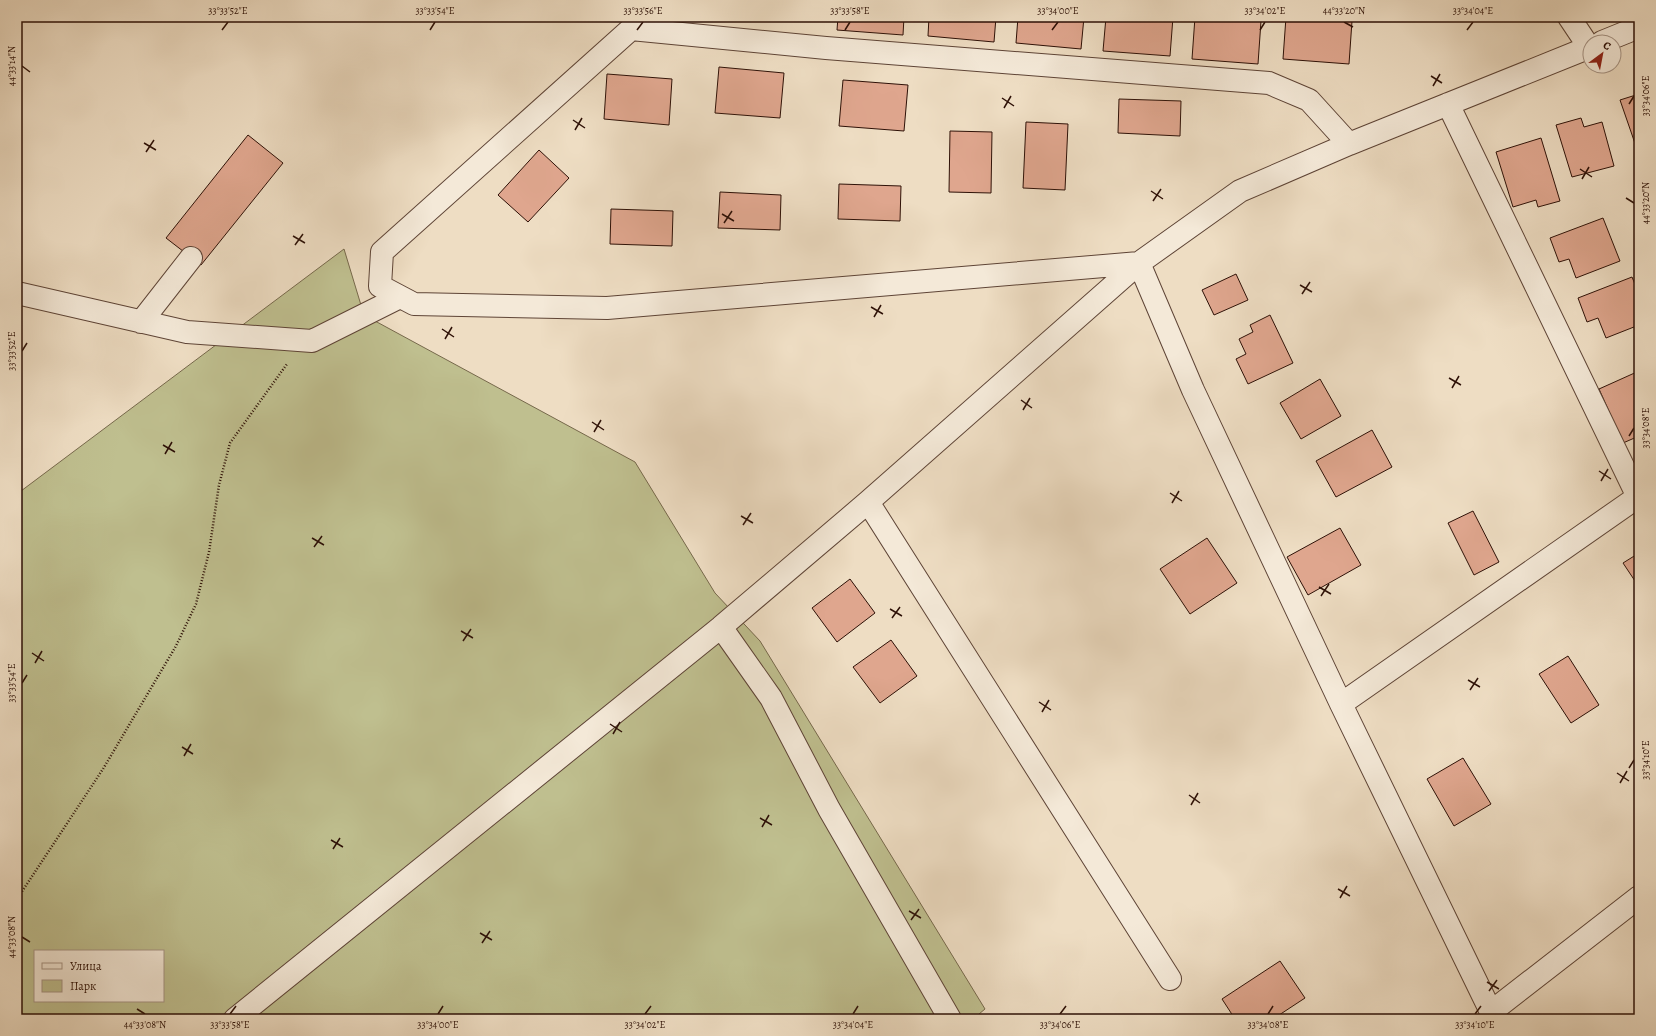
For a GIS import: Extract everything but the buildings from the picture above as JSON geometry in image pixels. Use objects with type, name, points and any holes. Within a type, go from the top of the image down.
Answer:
[{"type":"street","points":[[1569,17],[1584,34]]},
{"type":"street","points":[[1139,263],[607,308],[414,304],[380,286],[382,252],[633,23],[826,48],[1269,83],[1309,100],[1349,144]]},
{"type":"street","points":[[1622,34],[1639,27]]},
{"type":"street","points":[[235,1019],[721,627],[868,502],[1139,263],[1240,191],[1349,144],[1582,50]]},
{"type":"street","points":[[1341,704],[1638,496],[1448,104]]},
{"type":"street","points":[[141,322],[191,258]]},
{"type":"street","points":[[1139,263],[1193,390],[1341,704],[1492,1012],[1639,897]]},
{"type":"street","points":[[17,294],[188,332],[312,341],[400,297]]},
{"type":"street","points":[[868,502],[1170,978]]},
{"type":"street","points":[[721,627],[771,698],[829,809],[950,1019]]},
{"type":"path","points":[[17,899],[103,769],[176,646],[196,604],[209,552],[219,485],[230,443],[289,360],[312,341]]},
{"type":"green space","points":[[344,249],[364,315],[635,462],[715,593],[760,641],[985,1009],[979,1014],[982,1019],[17,1019],[17,494]]}]
